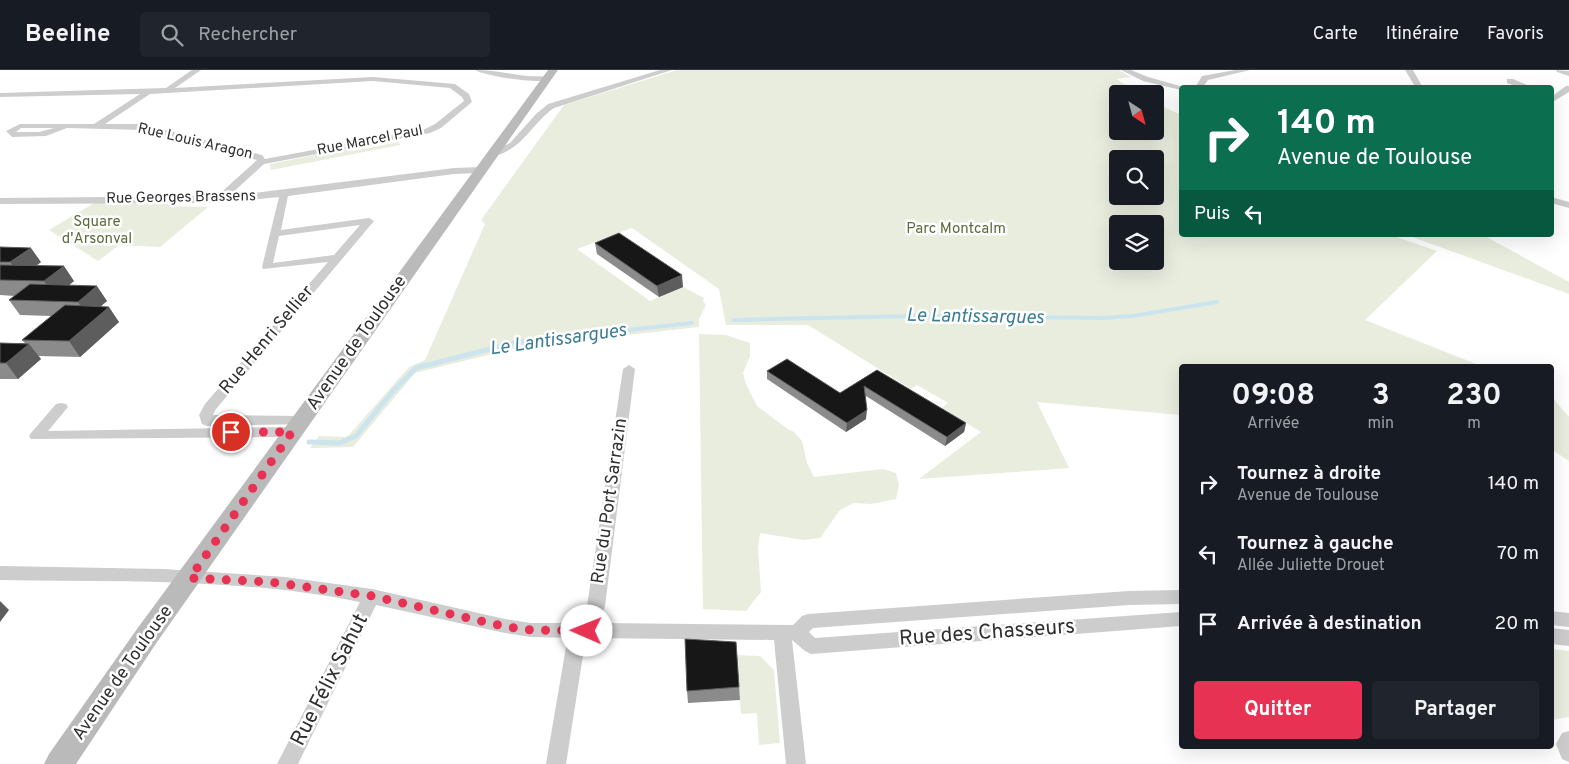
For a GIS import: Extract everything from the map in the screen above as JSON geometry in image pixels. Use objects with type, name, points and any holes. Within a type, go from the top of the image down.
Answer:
[{"type":"main road","name":"Avenue de Toulouse","points":[[59,764],[297,426],[550,74]]},
{"type":"street","name":"Rue Marcel Paul","points":[[170,89],[197,70]]},
{"type":"street","points":[[479,70],[530,79],[550,74]]},
{"type":"street","points":[[486,162],[517,141],[539,115],[552,106],[668,70]]},
{"type":"street","points":[[1125,70],[1146,79],[1179,87]]},
{"type":"street","points":[[1200,85],[1205,78],[1246,70]]},
{"type":"street","points":[[1409,70],[1418,85]]},
{"type":"street","points":[[1560,70],[1569,74]]},
{"type":"street","name":"Rue Marcel Paul","points":[[0,94],[159,91],[300,80],[373,79],[444,85],[459,90],[466,96],[468,102],[438,126],[427,131],[261,162]]},
{"type":"street","points":[[1510,81],[1523,85]]},
{"type":"street","points":[[1555,94],[1569,88]]},
{"type":"street","points":[[96,126],[150,91]]},
{"type":"street","points":[[108,126],[159,91]]},
{"type":"street","name":"Rue Louis Aragon","points":[[65,126],[54,132],[42,134],[12,134],[10,131],[20,126],[65,126],[96,126],[108,126],[146,128],[258,157],[261,159],[261,162]]},
{"type":"street","points":[[219,200],[261,162]]},
{"type":"street","name":"Rue Georges Brassens","points":[[0,201],[240,199],[454,172],[486,162]]},
{"type":"street","name":"Rue Henri Sellier","points":[[284,194],[267,267],[336,258]]},
{"type":"street","points":[[1554,201],[1569,204]]},
{"type":"street","name":"Rue Henri Sellier","points":[[274,234],[369,221],[210,407],[206,415],[207,422],[297,426]]},
{"type":"street","name":"Rue du Port Sarrazin","points":[[556,764],[575,647],[587,631],[596,606],[629,370]]},
{"type":"street","points":[[61,407],[36,436],[297,426]]},
{"type":"street","points":[[0,573],[270,582],[372,596],[507,627],[531,630],[790,632],[796,764]]},
{"type":"street","name":"Rue Félix Sahut","points":[[286,764],[372,596]]},
{"type":"street","name":"Rue des Chasseurs","points":[[1179,597],[1120,599],[808,621],[790,632],[812,646],[1179,619]]},
{"type":"street","points":[[1554,618],[1569,620]]},
{"type":"street","points":[[1554,636],[1569,638]]},
{"type":"street","points":[[1569,740],[1566,744],[1569,752]]},
{"type":"green space","name":"Parc Montcalm","points":[[677,70],[1119,70],[1131,77],[1116,79],[1126,85],[1109,85],[1109,140],[1164,140],[1164,107],[1179,114],[1179,237],[1397,237],[1437,251],[1365,320],[1476,364],[1179,364],[1179,415],[1037,402],[1069,468],[919,479],[981,432],[942,408],[948,403],[917,385],[911,389],[808,325],[726,325],[719,289],[632,228],[577,249],[650,301],[683,287],[704,298],[703,301],[706,305],[699,319],[699,327],[520,347],[415,373],[353,447],[310,448],[319,436],[345,437],[349,435],[409,367],[425,360],[485,224],[481,220],[564,105]]},
{"type":"green space","points":[[399,142],[400,145],[271,170],[270,164],[352,148],[353,151]]},
{"type":"green space","name":"Square d'Arsonval","points":[[94,203],[172,204],[160,214],[170,206],[208,207],[160,247],[119,245],[98,261],[49,230]]},
{"type":"green space","points":[[1412,237],[1487,237],[1569,282],[1569,294]]},
{"type":"green space","points":[[699,334],[726,335],[750,343],[750,356],[743,373],[746,384],[757,406],[793,431],[802,441],[807,463],[814,477],[883,469],[896,473],[899,485],[896,499],[871,504],[853,503],[840,510],[820,538],[803,540],[760,533],[758,548],[761,592],[746,611],[703,609]]},
{"type":"green space","points":[[1554,400],[1569,417],[1569,461],[1554,451]]},
{"type":"green space","points":[[1554,649],[1569,651],[1569,717],[1554,720]]},
{"type":"green space","points":[[736,655],[760,656],[774,670],[780,743],[759,745],[757,713],[741,714]]},
{"type":"building","points":[[619,233],[682,275],[657,286],[595,243]]},
{"type":"building","points":[[0,247],[31,248],[10,262],[0,262]]},
{"type":"building","points":[[0,265],[64,266],[44,281],[0,280]]},
{"type":"building","points":[[30,284],[97,286],[78,302],[9,300]]},
{"type":"building","points":[[65,305],[109,307],[69,341],[22,340]]},
{"type":"building","points":[[0,343],[29,344],[6,363],[0,363]]},
{"type":"building","points":[[787,359],[840,393],[877,370],[966,423],[947,437],[864,386],[867,410],[847,423],[767,371]]},
{"type":"building","points":[[685,639],[736,642],[739,687],[687,691]]},
{"type":"waterway","name":"Le Lantissargues","points":[[733,320],[912,316],[1102,318],[1133,316],[1217,302]]},
{"type":"waterway","name":"Le Lantissargues","points":[[619,331],[692,323]]},
{"type":"waterway","name":"Le Lantissargues","points":[[309,442],[340,443],[356,436],[394,390],[416,368],[518,342],[631,330]]},
{"type":"route","points":[[231,432],[292,432],[258,484],[190,578],[270,582],[326,589],[372,596],[507,627],[531,630],[587,631]]}]
